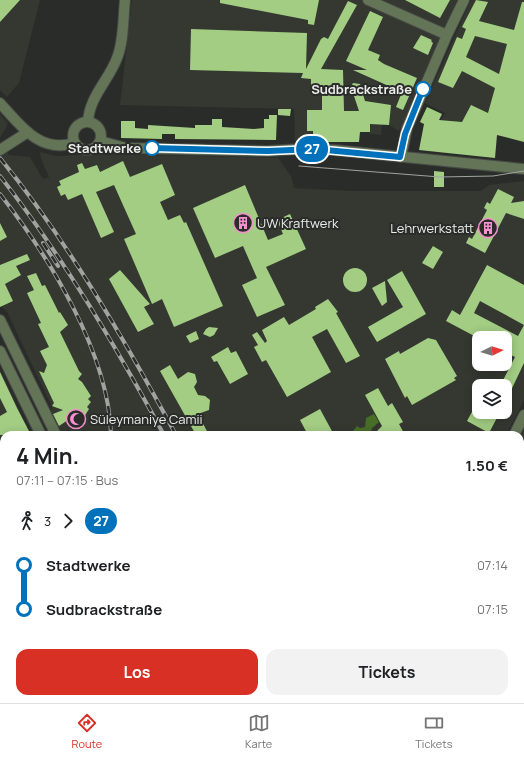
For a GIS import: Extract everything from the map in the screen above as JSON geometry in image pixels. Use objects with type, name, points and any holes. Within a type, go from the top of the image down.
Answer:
[{"type":"street","points":[[88,122],[96,95],[118,58],[125,0]]},
{"type":"street","points":[[368,0],[447,35]]},
{"type":"street","points":[[400,157],[407,128],[447,35],[464,0]]},
{"type":"street","points":[[0,102],[28,132],[40,142],[53,146],[74,143]]},
{"type":"street","points":[[88,122],[97,126],[101,136],[100,141],[95,148],[88,150],[80,149],[74,143],[72,134],[74,128],[88,122]]},
{"type":"street","points":[[0,150],[28,132]]},
{"type":"street","points":[[100,141],[126,148],[268,151],[311,149],[524,169]]},
{"type":"street","points":[[0,320],[54,431]]},
{"type":"street","points":[[18,359],[12,356],[6,349],[0,350],[39,431]]},
{"type":"street","points":[[516,431],[524,415]]},
{"type":"shaded area","points":[[0,0],[40,0],[19,83],[7,97],[0,90]]},
{"type":"shaded area","points":[[132,0],[457,0],[399,131],[389,125],[382,125],[381,135],[370,134],[369,132],[330,121],[328,143],[295,142],[294,109],[120,105]]},
{"type":"shaded area","points":[[471,0],[524,0],[524,142],[482,131],[479,156],[436,152],[439,123],[445,113],[425,103]]},
{"type":"shaded area","points":[[0,114],[8,124],[0,138]]},
{"type":"shaded area","points":[[0,143],[9,155],[30,157],[43,179],[49,177],[41,159],[40,152],[56,156],[98,154],[278,158],[291,176],[294,188],[352,191],[481,191],[489,185],[524,181],[524,400],[508,431],[62,431],[51,413],[52,407],[7,312],[0,305]]},
{"type":"shaded area","points":[[0,370],[29,431],[0,431]]},
{"type":"shaded area","points":[[374,414],[379,422],[372,428],[371,431],[353,431],[357,426],[360,428],[365,427],[366,418]]},
{"type":"building","points":[[0,0],[20,0],[0,22]]},
{"type":"building","points":[[220,0],[319,0],[314,25],[308,24],[308,20],[220,3]]},
{"type":"building","points":[[405,0],[450,0],[440,18]]},
{"type":"building","points":[[476,0],[488,2],[479,21],[514,30],[522,2],[524,2],[524,142],[497,135],[495,158],[419,150],[424,124],[420,122],[427,107],[442,114],[439,120],[462,122],[471,105],[488,113],[495,88],[462,71],[453,88],[438,82],[457,37],[462,39],[466,29],[462,27]],"holes":[[[475,36],[507,44],[499,74],[466,57]]]},
{"type":"building","points":[[348,1],[357,5],[321,69],[343,70],[344,111],[359,111],[351,87],[353,83],[360,84],[365,101],[391,105],[389,125],[370,124],[370,132],[360,132],[359,142],[313,142],[313,131],[307,131],[307,110],[322,110],[321,86],[311,85],[311,79],[301,78],[303,73],[190,70],[191,29],[307,33],[306,69],[321,39],[324,37],[328,39]]},
{"type":"building","points":[[370,11],[383,17],[368,50],[380,55],[378,60],[384,64],[417,78],[403,110],[396,107],[402,92],[353,70],[367,70],[346,61]]},
{"type":"building","points":[[421,35],[432,40],[431,41],[433,43],[428,55],[413,48]]},
{"type":"building","points":[[278,109],[291,109],[290,116],[278,115]]},
{"type":"building","points":[[269,115],[277,115],[276,140],[175,139],[175,134],[162,134],[162,139],[121,138],[121,121],[135,121],[135,128],[148,129],[148,125],[195,128],[195,125],[212,125],[212,119],[222,119],[222,127],[254,129],[264,128],[264,119],[269,119]]},
{"type":"building","points":[[123,161],[130,177],[162,164],[175,195],[160,202],[168,220],[180,215],[184,223],[186,222],[223,306],[174,327],[162,299],[152,304],[124,239],[136,234],[114,185],[96,192],[114,232],[101,238],[82,194],[68,200],[65,194],[61,196],[57,187],[61,185],[59,181],[79,172],[77,165],[82,163],[85,169],[97,165],[100,172]]},
{"type":"building","points":[[434,171],[444,172],[444,187],[434,187]]},
{"type":"building","points":[[245,185],[268,240],[283,234],[277,220],[290,214],[306,249],[266,267],[285,305],[257,317],[242,285],[257,278],[243,246],[215,258],[193,208]]},
{"type":"building","name":"Lehrwerkstatt","points":[[498,189],[514,197],[511,203],[524,201],[524,219],[506,213],[485,253],[466,243],[469,237],[472,239],[487,210],[484,208],[487,202],[490,204]]},
{"type":"building","points":[[0,223],[7,237],[0,241]]},
{"type":"building","points":[[433,246],[443,252],[433,269],[422,263]]},
{"type":"building","points":[[27,254],[30,260],[16,266],[21,275],[5,284],[13,301],[0,307],[0,265]]},
{"type":"building","points":[[487,265],[524,285],[524,325],[480,301],[474,313],[508,331],[472,331],[472,335],[446,321],[452,310],[460,315]]},
{"type":"building","points":[[355,268],[360,269],[366,275],[366,285],[360,291],[355,292],[350,291],[344,285],[343,280],[344,275],[350,269]]},
{"type":"building","points":[[120,270],[150,304],[144,307],[154,324],[138,332],[109,279]]},
{"type":"building","points":[[402,271],[426,314],[377,342],[368,327],[403,307],[387,280]]},
{"type":"building","points":[[36,273],[42,286],[45,285],[59,313],[60,312],[68,325],[60,332],[79,371],[82,374],[78,379],[82,382],[91,396],[88,399],[91,402],[87,407],[89,409],[79,425],[71,418],[59,426],[53,414],[63,410],[52,406],[54,403],[39,371],[44,373],[47,365],[40,351],[49,347],[38,324],[41,323],[27,293],[34,290],[27,276]]},
{"type":"building","points":[[385,281],[387,302],[382,306],[372,288]]},
{"type":"building","points":[[328,299],[338,312],[336,313],[360,356],[346,363],[327,329],[312,337],[331,372],[287,397],[266,360],[262,362],[254,347],[258,345],[252,335],[257,332],[265,343],[267,341],[262,330],[284,317],[289,325],[316,309],[315,307]]},
{"type":"building","points":[[524,325],[524,363],[512,388],[512,379],[504,379],[508,371],[512,371],[512,363],[515,357],[512,356],[512,333],[518,336]]},
{"type":"building","points":[[209,327],[218,328],[214,335],[210,337],[203,334]]},
{"type":"building","points":[[196,331],[199,339],[190,343],[186,336]]},
{"type":"building","points":[[428,338],[436,340],[457,376],[454,378],[456,380],[412,405],[407,396],[405,398],[385,359],[399,351],[400,354]]},
{"type":"building","points":[[228,347],[231,353],[236,351],[248,374],[230,384],[217,361],[214,362],[211,357]]},
{"type":"building","points":[[170,365],[178,379],[188,372],[195,374],[197,382],[194,387],[198,395],[205,396],[210,400],[209,410],[198,414],[207,431],[194,431],[160,371]]},
{"type":"building","points":[[0,372],[29,431],[0,431],[0,416],[7,412],[0,398]]},
{"type":"building","points":[[378,388],[388,406],[392,403],[403,422],[399,424],[403,431],[377,431],[382,426],[365,395]]},
{"type":"building","points":[[320,409],[332,431],[306,431],[300,420]]},
{"type":"building","points":[[472,412],[472,419],[496,419],[490,431],[485,431],[467,421]]},
{"type":"tram line","points":[[299,166],[440,177],[493,176],[524,171]]},
{"type":"railway","points":[[0,158],[49,224],[94,292],[174,431]]},
{"type":"railway","points":[[0,176],[67,270],[127,368],[162,431]]},
{"type":"railway","points":[[0,194],[19,219],[56,276],[88,339],[100,372],[108,404],[111,431]]},
{"type":"railway","points":[[43,243],[58,266]]},
{"type":"bus line","name":"27","points":[[152,148],[268,151],[315,149],[400,157],[405,134],[423,89]]},
{"type":"place","name":"Sudbrackstraße","points":[[423,89]]},
{"type":"place","name":"Stadtwerke","points":[[152,148]]},
{"type":"place","name":"UW Kraftwerk","points":[[243,223]]},
{"type":"place","name":"Lehrwerkstatt","points":[[488,228]]},
{"type":"place","name":"Süleymaniye Camii","points":[[76,419]]}]
